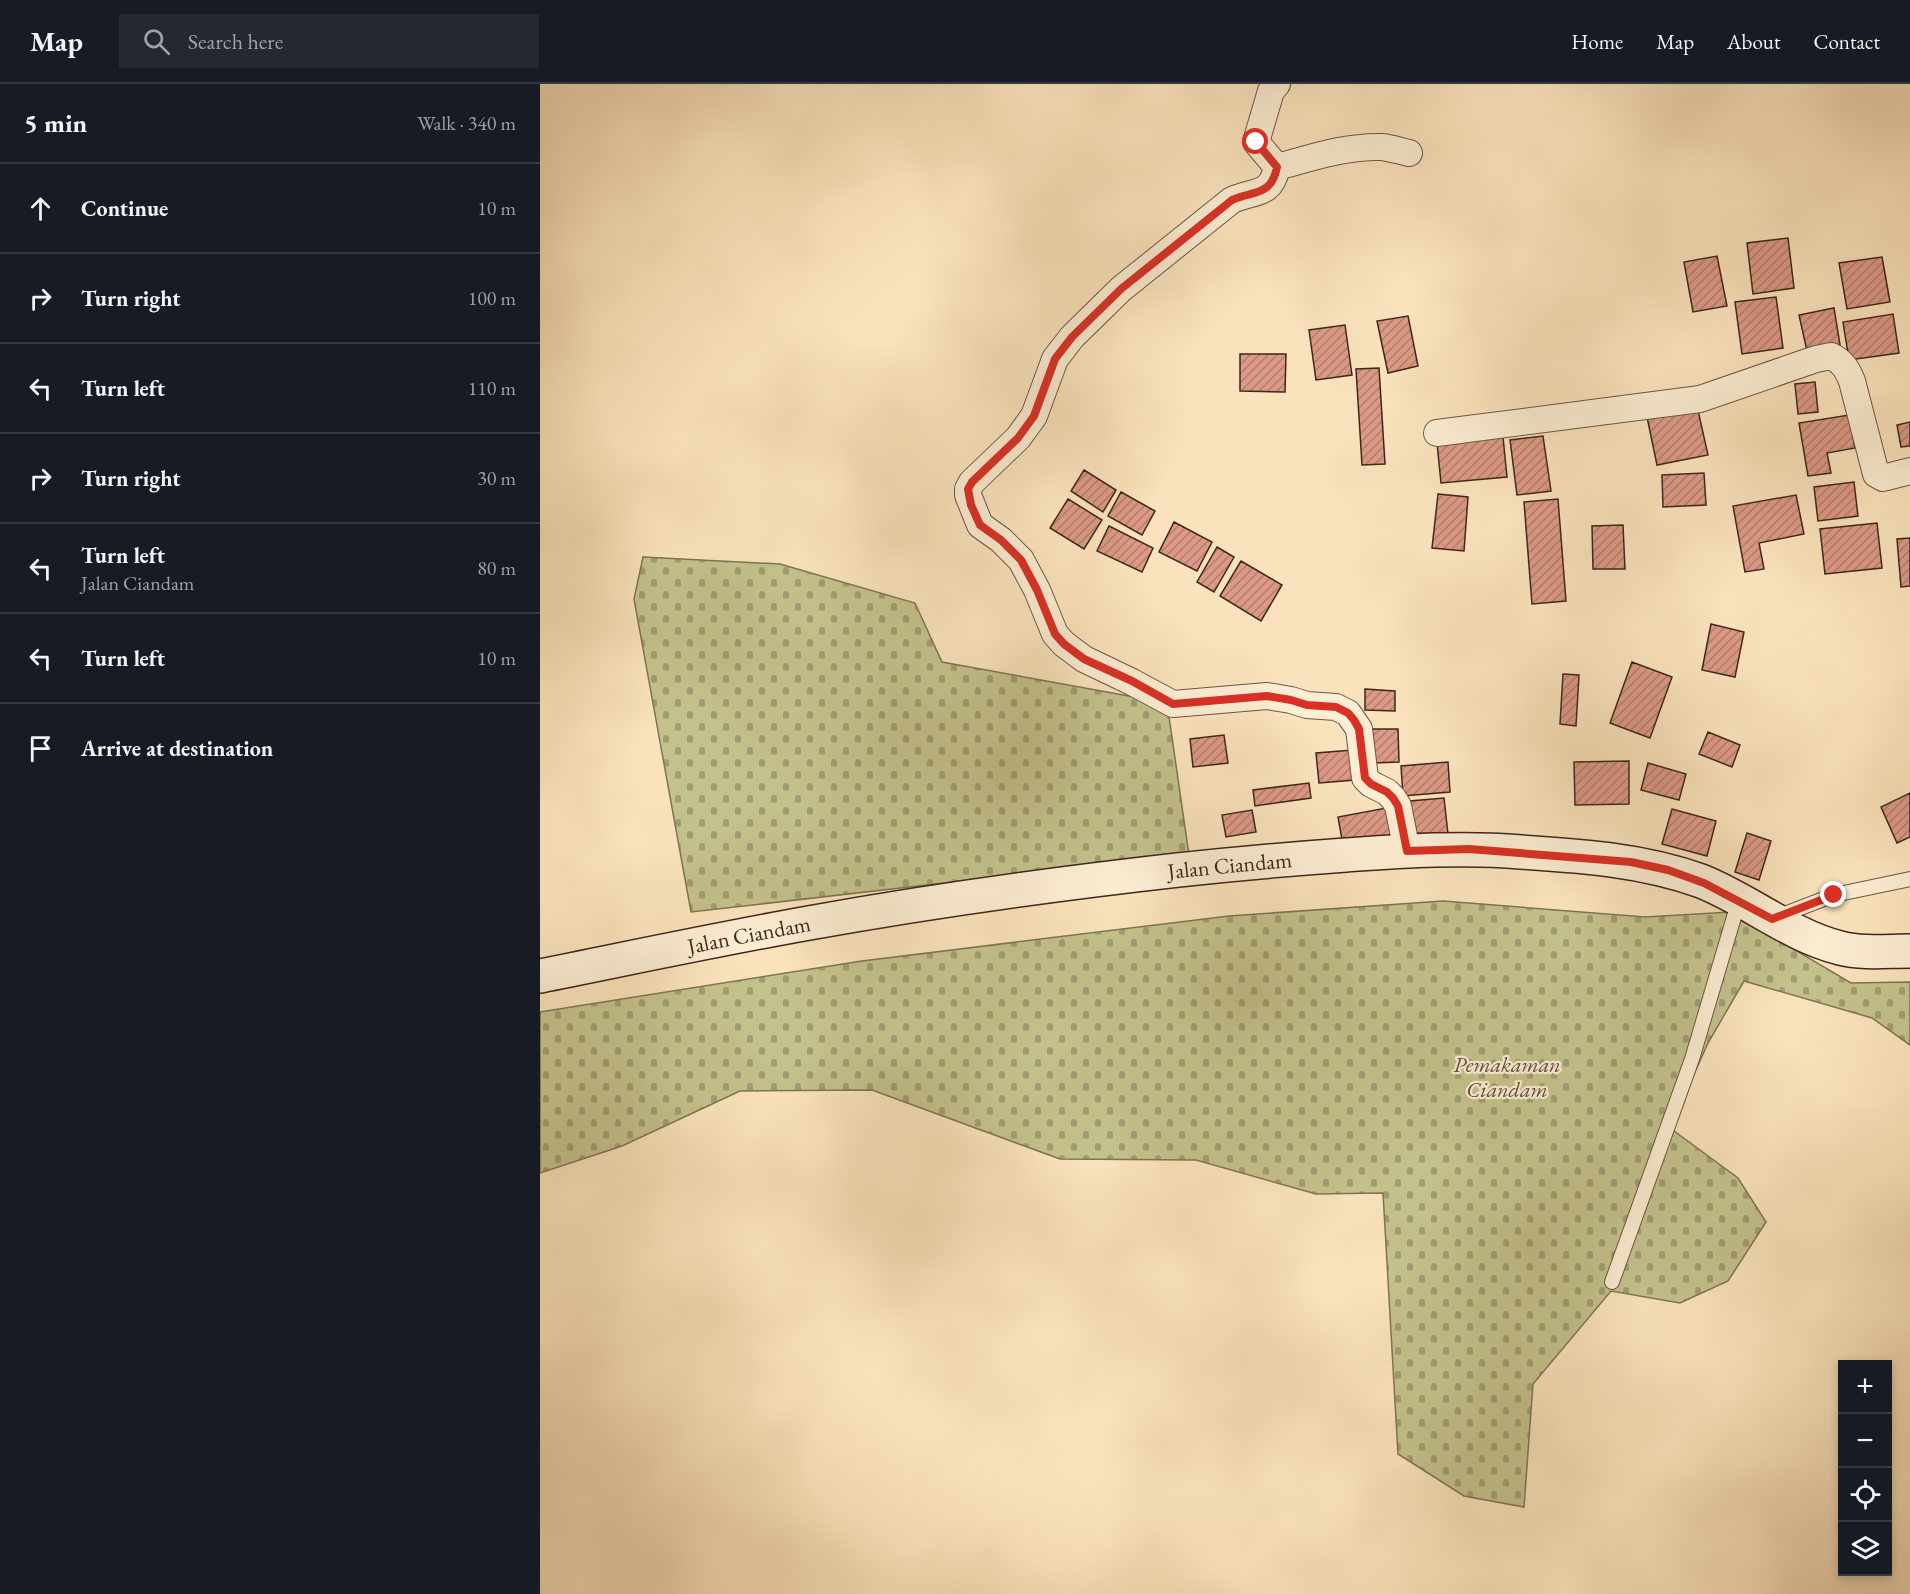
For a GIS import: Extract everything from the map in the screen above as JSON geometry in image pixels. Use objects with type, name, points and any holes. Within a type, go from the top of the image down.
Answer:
[{"type":"street","points":[[1277,84],[1271,91],[1256,142],[1277,167]]},
{"type":"street","points":[[1277,167],[1362,148],[1384,147],[1409,153]]},
{"type":"street","points":[[1277,167],[1272,182],[1267,187],[1259,193],[1232,200],[1121,289],[1072,337],[1055,359],[1034,416],[1018,438],[972,482],[968,495],[980,525],[1001,540],[1021,560],[1037,590],[1055,634],[1084,659],[1132,681],[1173,704],[1267,696],[1307,705],[1336,707],[1348,713],[1359,729],[1365,778],[1371,784],[1387,792],[1398,806],[1407,851]]},
{"type":"street","points":[[1437,433],[1700,399],[1831,356],[1841,361],[1850,375],[1876,474],[1883,478],[1910,471]]},
{"type":"street","name":"Jalan Ciandam","points":[[540,976],[807,923],[1075,882],[1233,864],[1407,851],[1469,849],[1631,862],[1668,870],[1704,883],[1815,940],[1844,949],[1867,952],[1910,951]]},
{"type":"lane","points":[[1772,919],[1834,895],[1910,879]]},
{"type":"lane","points":[[1612,1282],[1692,1059],[1739,900]]},
{"type":"green space","points":[[643,557],[780,564],[915,603],[942,662],[1167,703],[1189,855],[691,912],[634,599]]},
{"type":"green space","name":"Pemakaman Ciandam","points":[[1443,901],[1645,917],[1731,912],[1851,983],[1910,982],[1910,1045],[1872,1018],[1744,981],[1708,1043],[1670,1128],[1738,1178],[1766,1222],[1728,1281],[1680,1303],[1611,1291],[1533,1384],[1524,1507],[1464,1496],[1398,1454],[1383,1193],[1316,1194],[1196,1160],[1060,1159],[872,1090],[740,1091],[622,1146],[540,1173],[540,1012],[862,961],[1229,916]]},
{"type":"building","points":[[1788,238],[1794,288],[1753,294],[1747,243]]},
{"type":"building","points":[[1717,256],[1727,306],[1693,312],[1684,262]]},
{"type":"building","points":[[1882,257],[1890,302],[1847,309],[1839,263]]},
{"type":"building","points":[[1776,297],[1783,348],[1742,354],[1735,302]]},
{"type":"building","points":[[1834,308],[1840,345],[1807,351],[1799,315]]},
{"type":"building","points":[[1893,314],[1899,353],[1849,360],[1843,322]]},
{"type":"building","points":[[1408,316],[1418,366],[1388,373],[1377,321]]},
{"type":"building","points":[[1345,325],[1352,375],[1316,380],[1309,330]]},
{"type":"building","points":[[1240,354],[1286,354],[1285,392],[1240,391]]},
{"type":"building","points":[[1379,368],[1385,464],[1362,465],[1356,369]]},
{"type":"building","points":[[1815,382],[1818,412],[1798,414],[1795,384]]},
{"type":"building","points":[[1697,406],[1708,455],[1657,465],[1647,417]]},
{"type":"building","points":[[1849,415],[1855,448],[1827,453],[1831,473],[1808,476],[1799,423]]},
{"type":"building","points":[[1910,422],[1910,446],[1901,447],[1897,425]]},
{"type":"building","points":[[1543,436],[1551,491],[1517,495],[1510,440]]},
{"type":"building","points":[[1503,437],[1507,477],[1441,483],[1437,443]]},
{"type":"building","points":[[1084,470],[1116,490],[1103,512],[1071,491]]},
{"type":"building","points":[[1704,473],[1706,505],[1663,507],[1662,475]]},
{"type":"building","points":[[1854,482],[1858,516],[1818,521],[1814,487]]},
{"type":"building","points":[[1121,492],[1155,511],[1142,535],[1108,516]]},
{"type":"building","points":[[1438,494],[1468,497],[1464,551],[1432,548]]},
{"type":"building","points":[[1796,495],[1804,534],[1759,543],[1764,569],[1745,572],[1733,506]]},
{"type":"building","points":[[1068,499],[1102,520],[1084,549],[1050,528]]},
{"type":"building","points":[[1558,499],[1566,601],[1532,604],[1524,502]]},
{"type":"building","points":[[1174,522],[1212,542],[1197,571],[1159,552]]},
{"type":"building","points":[[1877,523],[1882,568],[1825,574],[1820,529]]},
{"type":"building","points":[[1623,525],[1625,569],[1593,569],[1592,526]]},
{"type":"building","points":[[1109,526],[1153,548],[1142,572],[1097,551]]},
{"type":"building","points":[[1910,538],[1910,586],[1901,587],[1897,539]]},
{"type":"building","points":[[1217,547],[1234,557],[1214,592],[1197,582]]},
{"type":"building","points":[[1241,561],[1282,585],[1261,621],[1220,596]]},
{"type":"building","points":[[1711,624],[1744,632],[1735,677],[1702,670]]},
{"type":"building","points":[[1632,662],[1672,677],[1650,738],[1610,723]]},
{"type":"building","points":[[1563,674],[1579,675],[1576,726],[1560,724]]},
{"type":"building","points":[[1365,689],[1395,691],[1395,711],[1365,710]]},
{"type":"building","points":[[1372,729],[1398,729],[1399,762],[1373,763]]},
{"type":"building","points":[[1708,732],[1740,745],[1732,767],[1699,754]]},
{"type":"building","points":[[1224,735],[1228,763],[1193,767],[1190,739]]},
{"type":"building","points":[[1353,750],[1355,780],[1319,783],[1316,753]]},
{"type":"building","points":[[1629,761],[1629,804],[1575,805],[1574,762]]},
{"type":"building","points":[[1448,762],[1450,792],[1403,796],[1401,766]]},
{"type":"building","points":[[1648,763],[1686,774],[1679,800],[1641,790]]},
{"type":"building","points":[[1309,783],[1311,798],[1255,806],[1253,790]]},
{"type":"building","points":[[1910,793],[1910,837],[1897,843],[1881,807]]},
{"type":"building","points":[[1444,798],[1448,834],[1414,838],[1410,801]]},
{"type":"building","points":[[1386,808],[1392,835],[1343,845],[1338,817]]},
{"type":"building","points":[[1672,809],[1716,821],[1707,856],[1662,844]]},
{"type":"building","points":[[1252,810],[1256,832],[1226,837],[1222,815]]},
{"type":"building","points":[[1747,833],[1771,841],[1759,880],[1735,872]]},
{"type":"route","points":[[1256,142],[1257,146],[1277,167],[1272,182],[1259,193],[1232,200],[1121,289],[1072,337],[1055,359],[1034,416],[1018,438],[972,482],[968,489],[971,505],[980,525],[1001,540],[1021,560],[1037,590],[1055,634],[1084,659],[1132,681],[1173,704],[1267,696],[1307,705],[1336,707],[1348,713],[1359,729],[1365,778],[1371,784],[1387,792],[1398,806],[1407,851],[1469,849],[1631,862],[1668,870],[1704,883],[1772,919],[1834,895]]}]
